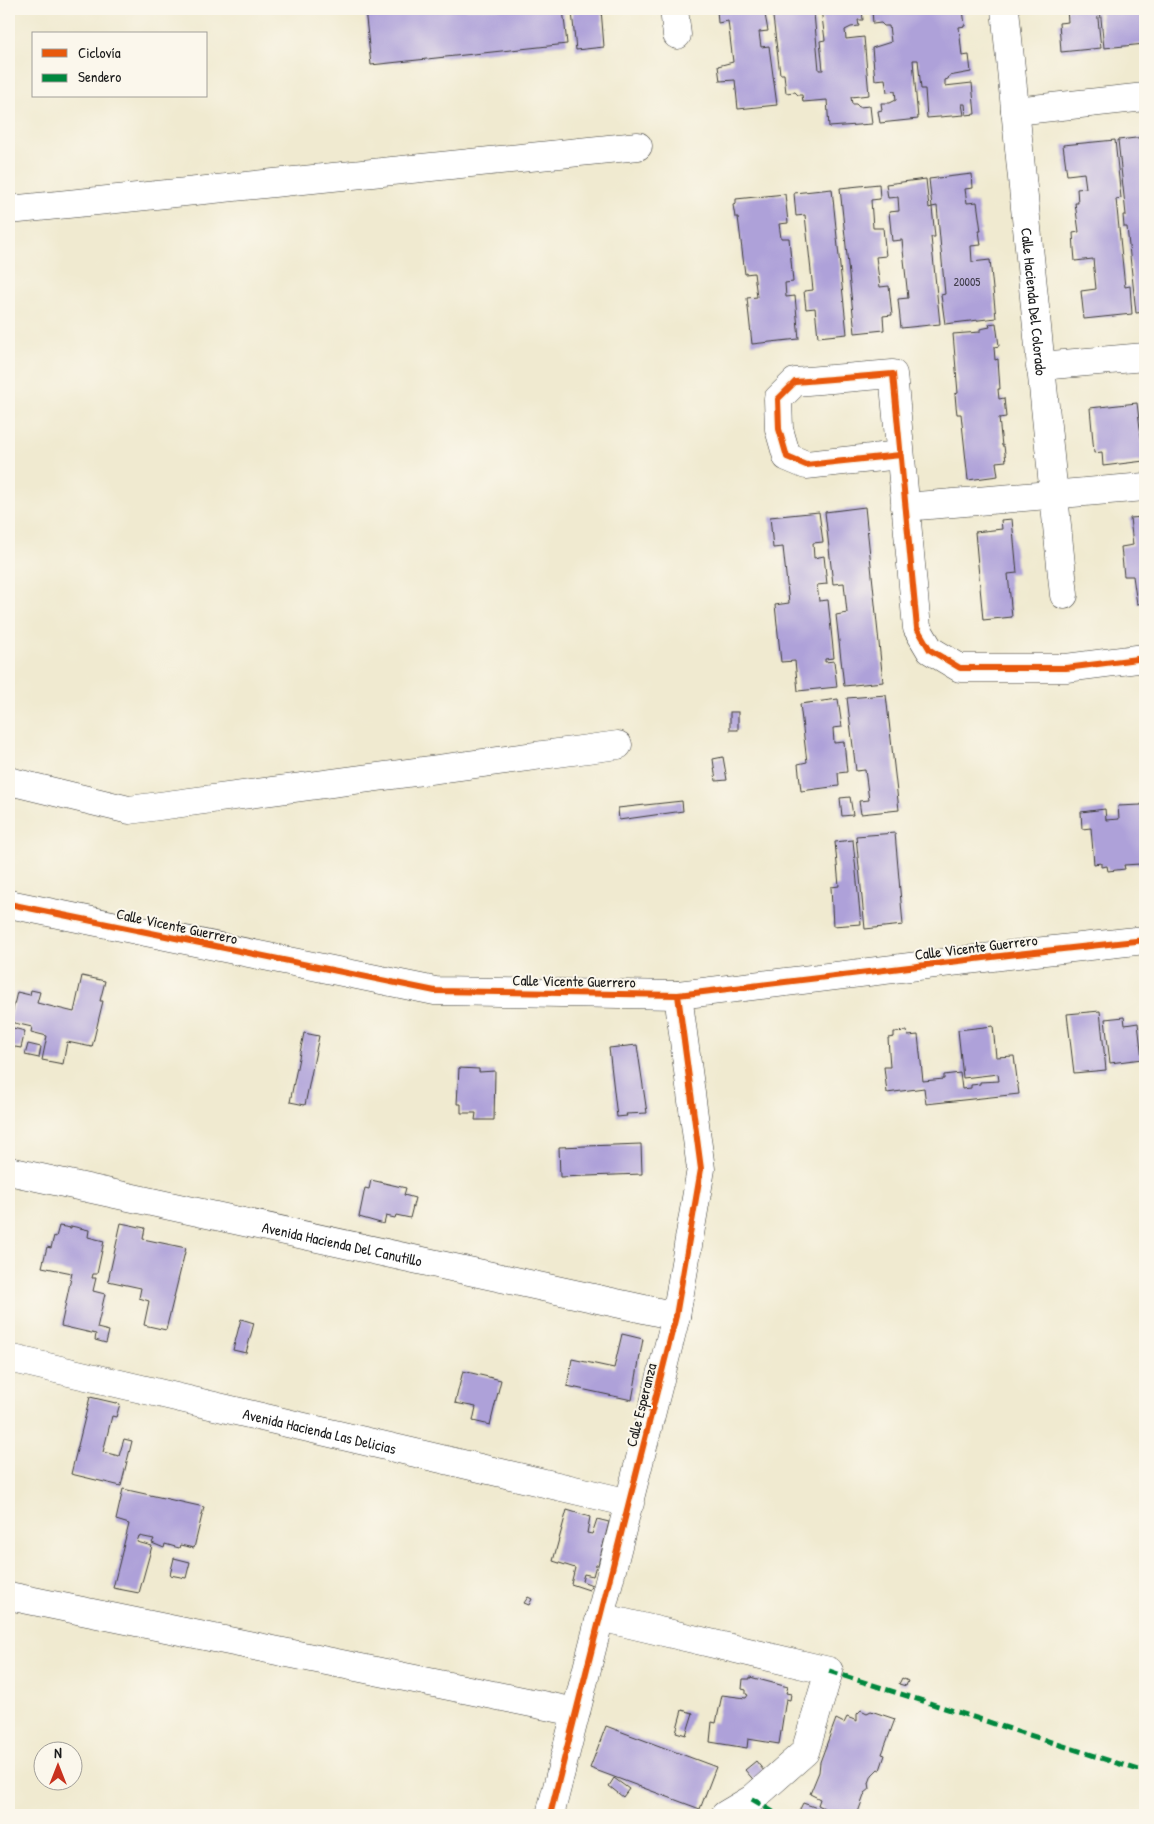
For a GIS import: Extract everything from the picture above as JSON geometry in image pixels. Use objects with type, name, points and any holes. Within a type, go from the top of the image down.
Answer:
[{"type":"street","points":[[674,9],[677,35]]},
{"type":"street","name":"Calle Hacienda Del Colorado","points":[[1005,9],[1064,594]]},
{"type":"street","points":[[1015,111],[1145,97]]},
{"type":"street","points":[[9,210],[638,146]]},
{"type":"street","points":[[1040,366],[1145,357]]},
{"type":"street","points":[[900,455],[806,465],[787,457],[779,429],[778,399],[795,382],[893,374],[917,628],[930,650],[960,668],[1066,668],[1145,658]]},
{"type":"street","points":[[905,507],[1145,487]]},
{"type":"street","points":[[9,781],[129,810],[618,745]]},
{"type":"street","name":"Calle Vicente Guerrero","points":[[9,904],[435,991],[678,995],[1145,940]]},
{"type":"street","name":"Calle Esperanza","points":[[550,1815],[676,1316],[701,1169],[678,995]]},
{"type":"street","name":"Avenida Hacienda Del Canutillo","points":[[9,1171],[676,1316]]},
{"type":"street","name":"Avenida Hacienda Las Delicias","points":[[9,1358],[630,1503]]},
{"type":"street","points":[[9,1596],[576,1712]]},
{"type":"street","points":[[600,1617],[829,1671],[805,1752],[752,1799],[725,1815]]},
{"type":"building","points":[[365,9],[563,9],[567,44],[371,65]]},
{"type":"building","points":[[601,9],[604,47],[576,50],[572,12]]},
{"type":"building","points":[[717,9],[764,9],[768,31],[759,32],[761,47],[769,46],[777,105],[738,109],[735,80],[720,81],[718,66],[733,62],[728,21],[718,23]]},
{"type":"building","points":[[772,9],[817,9],[818,12],[814,13],[819,70],[823,70],[820,41],[825,40],[821,9],[862,9],[863,20],[858,20],[859,26],[845,30],[846,39],[864,37],[869,95],[851,97],[852,104],[856,104],[859,107],[870,106],[872,124],[829,127],[827,100],[803,102],[802,95],[798,95],[795,92],[786,93],[784,74],[780,74]]},
{"type":"building","points":[[872,9],[963,9],[965,26],[959,27],[962,56],[969,55],[971,72],[949,76],[945,80],[945,86],[972,83],[975,114],[966,115],[965,104],[962,104],[964,115],[927,118],[925,89],[921,89],[918,60],[913,60],[918,119],[880,123],[878,111],[882,110],[881,103],[890,103],[896,100],[895,91],[887,92],[885,79],[875,80],[872,48],[891,42],[889,26],[884,26],[881,23],[873,24]]},
{"type":"building","points":[[1067,9],[1097,9],[1101,48],[1061,52],[1059,23],[1068,22]]},
{"type":"building","points":[[1100,9],[1145,9],[1145,44],[1104,48]]},
{"type":"building","points":[[1145,137],[1145,312],[1136,313],[1127,227],[1124,227],[1123,215],[1126,215],[1118,140]]},
{"type":"building","points":[[1115,140],[1121,198],[1116,199],[1125,287],[1130,286],[1132,314],[1084,319],[1081,291],[1096,289],[1093,259],[1075,261],[1073,233],[1079,232],[1075,203],[1078,203],[1077,189],[1086,188],[1084,173],[1067,175],[1063,145]]},
{"type":"building","points":[[972,174],[973,188],[965,189],[967,203],[977,202],[981,245],[971,246],[972,262],[990,260],[996,318],[945,324],[941,295],[945,294],[937,206],[932,207],[929,179]]},
{"type":"building","points":[[926,179],[929,208],[932,207],[935,237],[931,237],[940,324],[901,328],[898,299],[908,298],[902,240],[892,241],[889,212],[899,211],[898,197],[888,198],[886,184]]},
{"type":"building","points":[[879,184],[880,199],[871,200],[873,228],[883,228],[886,256],[876,257],[880,287],[889,286],[892,315],[883,316],[884,330],[855,333],[840,188]]},
{"type":"building","points":[[832,189],[847,334],[818,337],[815,308],[806,309],[804,291],[813,290],[805,215],[796,216],[794,193]]},
{"type":"building","points":[[785,194],[788,223],[779,224],[781,238],[789,238],[793,282],[785,283],[786,297],[795,296],[799,339],[752,344],[747,298],[757,297],[754,273],[745,274],[738,217],[735,217],[733,205],[736,204],[736,199]]},
{"type":"building","points":[[996,323],[999,346],[994,347],[995,360],[998,359],[999,399],[1004,398],[1006,417],[999,418],[1002,446],[1004,446],[1006,461],[996,462],[998,476],[968,480],[961,414],[957,414],[956,406],[955,394],[958,393],[953,334],[980,332],[980,329],[990,327],[989,324]]},
{"type":"building","points":[[1137,403],[1144,461],[1103,466],[1102,452],[1094,453],[1090,408]]},
{"type":"building","points":[[865,507],[883,682],[844,686],[836,615],[847,613],[844,583],[833,584],[825,512]]},
{"type":"building","points":[[819,512],[823,542],[813,543],[814,558],[824,556],[827,584],[817,585],[819,601],[828,600],[834,658],[825,659],[825,662],[834,661],[837,687],[798,691],[795,661],[781,662],[775,605],[789,603],[783,547],[773,548],[770,517]]},
{"type":"building","points":[[1145,517],[1145,603],[1137,604],[1133,576],[1124,576],[1121,547],[1133,545],[1130,518]]},
{"type":"building","points":[[1012,519],[1017,573],[1008,574],[1012,617],[983,620],[975,532],[1002,529],[1001,520]]},
{"type":"building","points":[[886,695],[899,810],[861,814],[859,801],[869,800],[865,770],[856,771],[847,698]]},
{"type":"building","points":[[838,699],[842,727],[833,728],[834,743],[844,742],[847,772],[838,773],[839,786],[801,791],[798,764],[807,762],[800,704]]},
{"type":"building","points":[[730,712],[738,712],[738,730],[730,730]]},
{"type":"building","points":[[723,757],[727,780],[716,781],[713,759]]},
{"type":"building","points":[[850,797],[853,815],[842,816],[840,798]]},
{"type":"building","points":[[682,801],[683,811],[619,820],[618,808]]},
{"type":"building","points":[[1145,803],[1145,868],[1140,868],[1140,864],[1124,865],[1125,869],[1108,871],[1107,866],[1101,867],[1101,863],[1094,864],[1091,828],[1082,829],[1081,812],[1105,809],[1106,820],[1119,819],[1118,806],[1141,805]]},
{"type":"building","points":[[895,833],[903,925],[865,929],[856,836]]},
{"type":"building","points":[[853,840],[861,924],[833,926],[831,887],[839,886],[835,842]]},
{"type":"building","points":[[82,976],[105,981],[100,1001],[103,1001],[92,1047],[67,1042],[63,1064],[42,1060],[47,1036],[31,1032],[32,1027],[10,1022],[17,992],[30,995],[31,990],[40,992],[37,1003],[74,1012]]},
{"type":"building","points":[[1100,1011],[1106,1070],[1074,1073],[1067,1014]]},
{"type":"building","points":[[1124,1017],[1125,1025],[1138,1023],[1142,1059],[1110,1063],[1105,1019]]},
{"type":"building","points":[[993,1026],[996,1057],[1014,1056],[1019,1094],[926,1104],[924,1088],[887,1093],[884,1067],[890,1067],[888,1038],[894,1037],[894,1032],[907,1031],[908,1036],[918,1035],[923,1081],[944,1079],[944,1075],[960,1073],[962,1089],[971,1088],[971,1085],[980,1084],[980,1082],[999,1081],[998,1074],[963,1078],[958,1030]]},
{"type":"building","points":[[9,1027],[25,1031],[21,1048],[9,1046]]},
{"type":"building","points":[[304,1033],[319,1036],[305,1105],[290,1102]]},
{"type":"building","points":[[28,1044],[41,1047],[39,1058],[25,1055]]},
{"type":"building","points":[[637,1045],[647,1113],[626,1114],[627,1116],[617,1117],[609,1048]]},
{"type":"building","points":[[459,1068],[479,1069],[479,1072],[495,1071],[494,1120],[475,1120],[476,1113],[461,1113],[461,1104],[457,1104]]},
{"type":"building","points":[[641,1144],[642,1174],[560,1177],[559,1147]]},
{"type":"building","points":[[371,1180],[406,1188],[404,1195],[415,1198],[410,1218],[396,1215],[395,1218],[386,1216],[384,1224],[359,1217],[365,1188],[369,1189]]},
{"type":"building","points":[[121,1223],[145,1228],[143,1239],[186,1248],[166,1330],[144,1325],[149,1301],[139,1298],[141,1288],[108,1281]]},
{"type":"building","points":[[59,1226],[71,1228],[71,1226],[89,1230],[88,1237],[104,1241],[97,1274],[93,1274],[92,1278],[96,1278],[93,1291],[105,1294],[97,1328],[109,1331],[106,1343],[95,1340],[96,1334],[61,1326],[72,1273],[42,1267],[47,1247],[51,1248]]},
{"type":"building","points":[[241,1319],[254,1323],[246,1353],[233,1350]]},
{"type":"building","points":[[622,1334],[643,1339],[632,1400],[567,1386],[572,1359],[614,1368]]},
{"type":"building","points":[[463,1371],[501,1380],[490,1425],[473,1421],[476,1407],[455,1403]]},
{"type":"building","points":[[90,1397],[120,1404],[116,1417],[112,1416],[103,1452],[119,1456],[124,1439],[132,1441],[121,1486],[71,1474]]},
{"type":"building","points":[[123,1489],[204,1507],[194,1548],[180,1545],[179,1548],[165,1544],[164,1548],[152,1543],[154,1539],[139,1536],[137,1542],[152,1546],[139,1593],[113,1588],[129,1524],[116,1520]]},
{"type":"building","points":[[567,1510],[590,1517],[587,1533],[592,1534],[597,1519],[609,1522],[598,1565],[596,1565],[593,1576],[584,1574],[582,1581],[592,1585],[589,1590],[571,1584],[575,1568],[553,1561]]},
{"type":"building","points":[[174,1558],[190,1562],[186,1578],[170,1575]]},
{"type":"building","points":[[528,1597],[532,1599],[529,1605],[524,1603]]},
{"type":"building","points":[[750,1677],[788,1687],[786,1693],[791,1694],[790,1700],[786,1699],[779,1744],[748,1739],[747,1748],[710,1742],[712,1722],[716,1723],[722,1695],[746,1698],[748,1695],[746,1690],[742,1689],[743,1679],[750,1679]]},
{"type":"building","points":[[902,1678],[908,1681],[906,1686],[899,1684]]},
{"type":"building","points":[[682,1710],[693,1713],[686,1735],[676,1732]]},
{"type":"building","points":[[861,1710],[867,1713],[871,1711],[895,1719],[882,1754],[885,1755],[880,1770],[878,1769],[872,1775],[869,1783],[870,1789],[865,1793],[857,1815],[797,1815],[803,1803],[823,1810],[824,1808],[818,1805],[820,1799],[810,1794],[836,1719],[844,1723],[847,1717],[857,1721],[857,1714]]},
{"type":"building","points":[[606,1726],[716,1767],[700,1809],[590,1768]]},
{"type":"building","points":[[756,1761],[768,1776],[757,1784],[745,1770]]},
{"type":"building","points":[[614,1778],[629,1789],[623,1797],[609,1786]]},
{"type":"building","points":[[649,1810],[655,1815],[645,1815]]},
{"type":"marked path","points":[[829,1671],[1145,1772]]},
{"type":"marked path","points":[[752,1799],[778,1815]]},
{"type":"cycle path","points":[[900,455],[806,465],[787,457],[779,429],[778,399],[795,382],[893,374],[917,628],[930,650],[960,668],[1066,668],[1145,658]]},
{"type":"cycle path","points":[[9,904],[435,991],[678,995],[1145,940]]},
{"type":"cycle path","points":[[550,1815],[676,1316],[701,1169],[678,995]]}]
